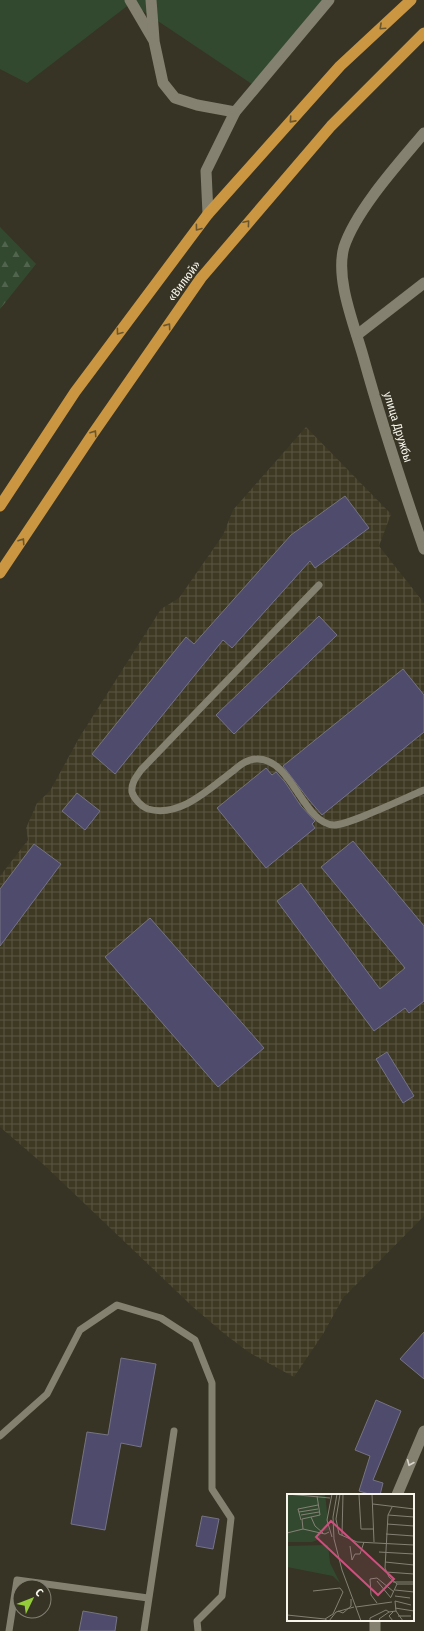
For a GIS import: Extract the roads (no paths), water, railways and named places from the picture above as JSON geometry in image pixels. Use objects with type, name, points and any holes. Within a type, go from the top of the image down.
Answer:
[{"type":"highway","name":"«Вилюй»","points":[[0,506],[75,392],[208,214],[340,66],[411,0]]},
{"type":"highway","name":"«Вилюй»","points":[[0,573],[92,435],[201,278],[330,126],[424,33]]},
{"type":"street","points":[[130,0],[154,41]]},
{"type":"street","points":[[151,0],[154,41],[163,83],[175,98],[197,105],[235,112]]},
{"type":"street","points":[[208,214],[206,170],[235,112],[329,0]]},
{"type":"street","name":"улица Дружбы","points":[[424,133],[358,218],[349,234],[341,262],[342,281],[384,430],[424,549]]},
{"type":"street","points":[[357,335],[424,283]]},
{"type":"street","points":[[397,1494],[424,1433]]},
{"type":"lane","points":[[319,585],[141,770],[133,780],[132,792],[137,801],[144,808],[158,812],[170,810],[187,805],[243,763],[255,759],[265,760],[277,766],[318,819],[334,825],[348,821],[424,790]]},
{"type":"lane","points":[[0,1436],[47,1394],[80,1330],[117,1305],[161,1318],[195,1340],[212,1382],[212,1489],[231,1518],[222,1596],[197,1621],[198,1631]]},
{"type":"lane","points":[[144,1631],[174,1431]]},
{"type":"lane","points":[[9,1631],[16,1580],[148,1598]]}]
